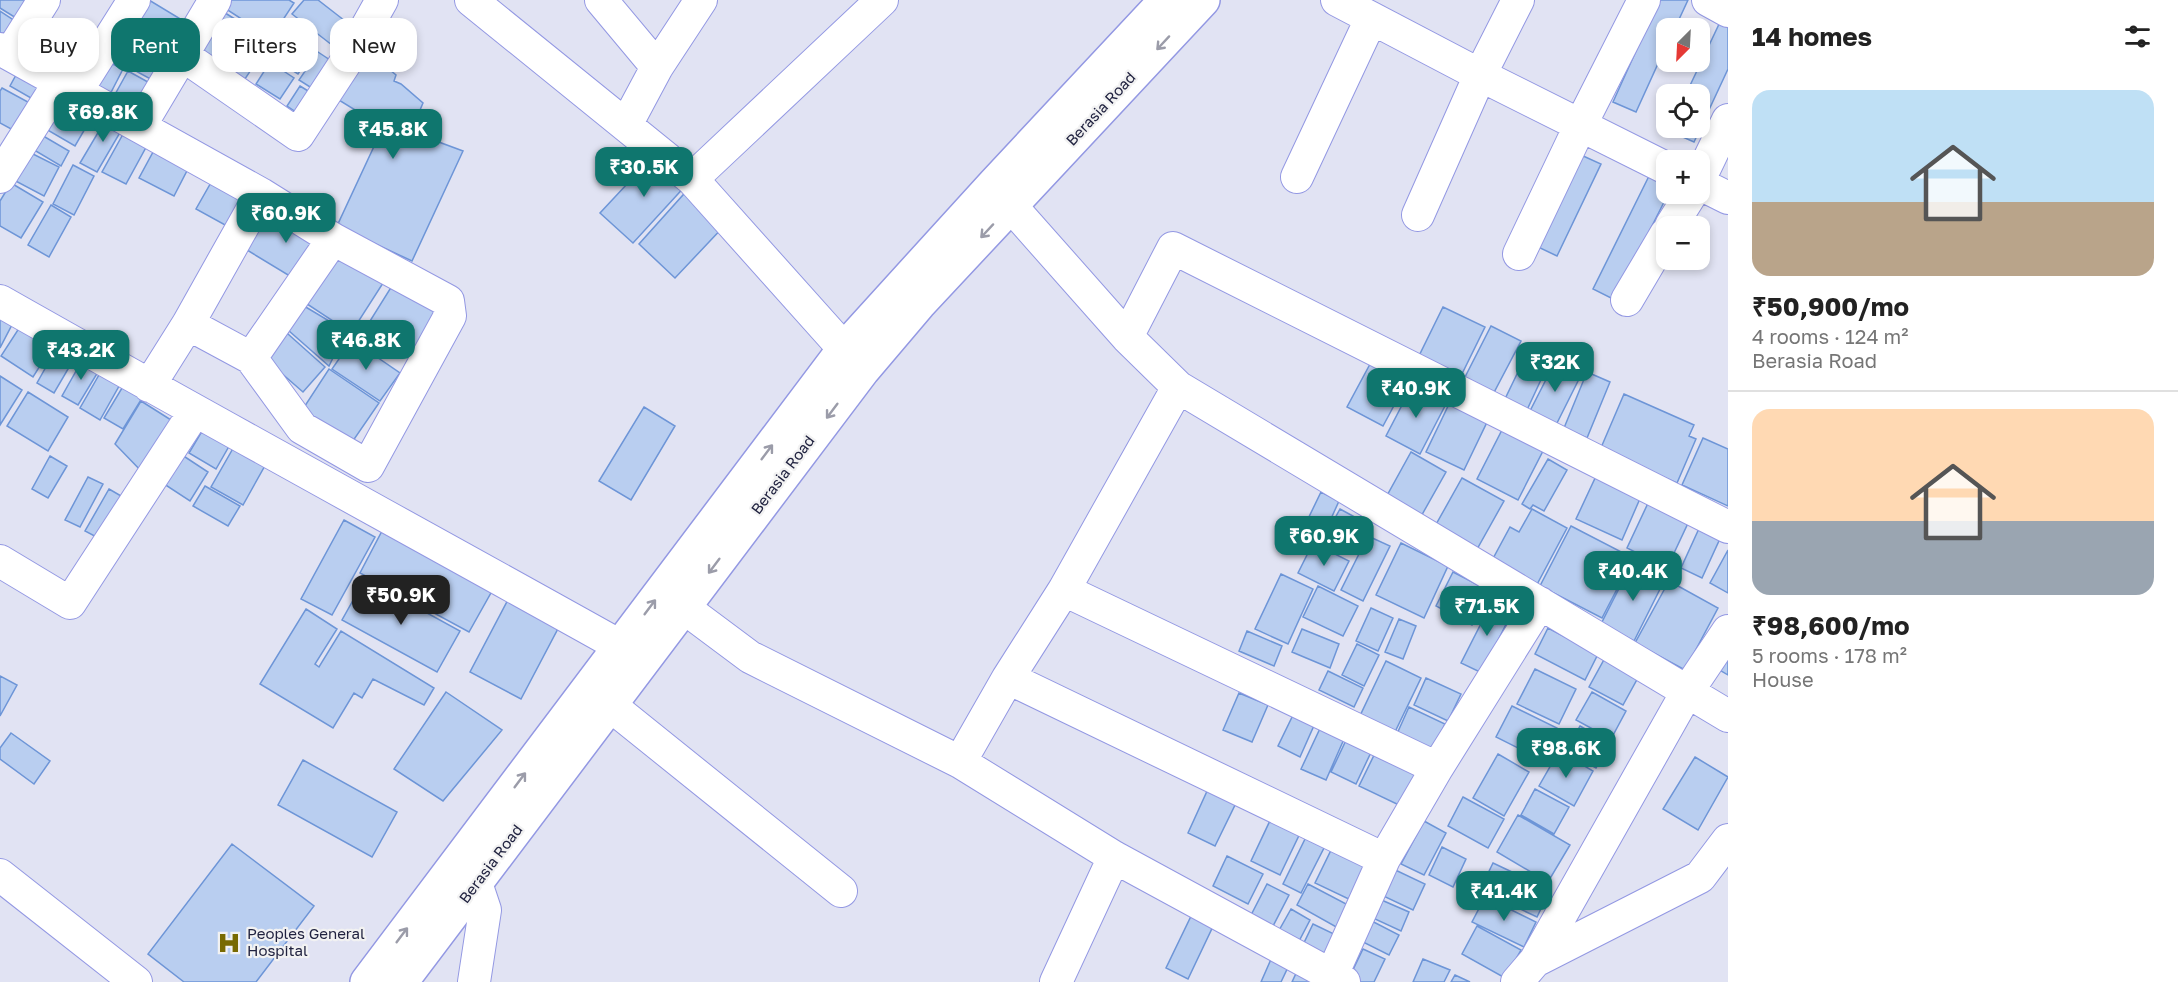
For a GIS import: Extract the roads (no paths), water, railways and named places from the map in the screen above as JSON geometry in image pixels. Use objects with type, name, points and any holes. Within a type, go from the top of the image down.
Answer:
[{"type":"main road","name":"Berasia Road","points":[[367,982],[631,655],[854,359],[919,304],[1002,195],[1166,0]]},
{"type":"main road","name":"Berasia Road","points":[[1002,195],[1203,0]]},
{"type":"main road","name":"Berasia Road","points":[[401,982],[610,706],[631,655],[683,607],[854,359]]},
{"type":"street","points":[[44,0],[5,51],[261,194],[333,239],[448,301],[450,316],[352,496]]},
{"type":"street","points":[[1,172],[134,0]]},
{"type":"street","points":[[200,23],[214,0]]},
{"type":"street","points":[[200,67],[298,135],[355,48],[382,0]]},
{"type":"street","points":[[471,0],[693,179],[854,359]]},
{"type":"street","points":[[600,0],[657,67]]},
{"type":"street","points":[[626,124],[657,67],[701,0]]},
{"type":"street","points":[[693,179],[880,0]]},
{"type":"street","points":[[1337,0],[1656,163]]},
{"type":"street","points":[[1418,215],[1480,75],[1518,0]]},
{"type":"street","points":[[1519,254],[1644,0]]},
{"type":"street","points":[[1708,0],[1728,11]]},
{"type":"street","points":[[1297,177],[1371,19]]},
{"type":"street","points":[[140,126],[171,72]]},
{"type":"street","points":[[1710,157],[1728,120]]},
{"type":"street","points":[[1710,189],[1728,198]]},
{"type":"street","points":[[149,386],[188,324],[261,194]]},
{"type":"street","points":[[1002,195],[1127,337],[1178,387],[1728,716]]},
{"type":"street","points":[[251,358],[333,239]]},
{"type":"street","points":[[1127,337],[1173,248],[1728,526]]},
{"type":"street","points":[[1627,300],[1656,251]]},
{"type":"street","points":[[0,301],[149,386],[352,496],[631,655]]},
{"type":"street","points":[[188,324],[251,358],[302,428],[368,466]]},
{"type":"street","points":[[960,762],[1008,678],[1064,590],[1178,387]]},
{"type":"street","points":[[0,561],[70,603],[195,411]]},
{"type":"street","points":[[1064,590],[1437,768]]},
{"type":"street","points":[[683,607],[750,657],[960,762],[1114,857],[1338,979],[1384,859],[1437,768],[1540,603]]},
{"type":"street","points":[[1526,972],[1687,692],[1728,631]]},
{"type":"street","points":[[1008,678],[1384,859]]},
{"type":"street","points":[[610,706],[841,891]]},
{"type":"street","points":[[1526,972],[1700,877],[1728,840]]},
{"type":"street","points":[[1067,978],[1114,857]]},
{"type":"street","points":[[0,875],[136,982]]},
{"type":"street","points":[[474,982],[485,910],[476,883]]},
{"type":"place","name":"Peoples General Hospital","points":[[229,943]]}]
